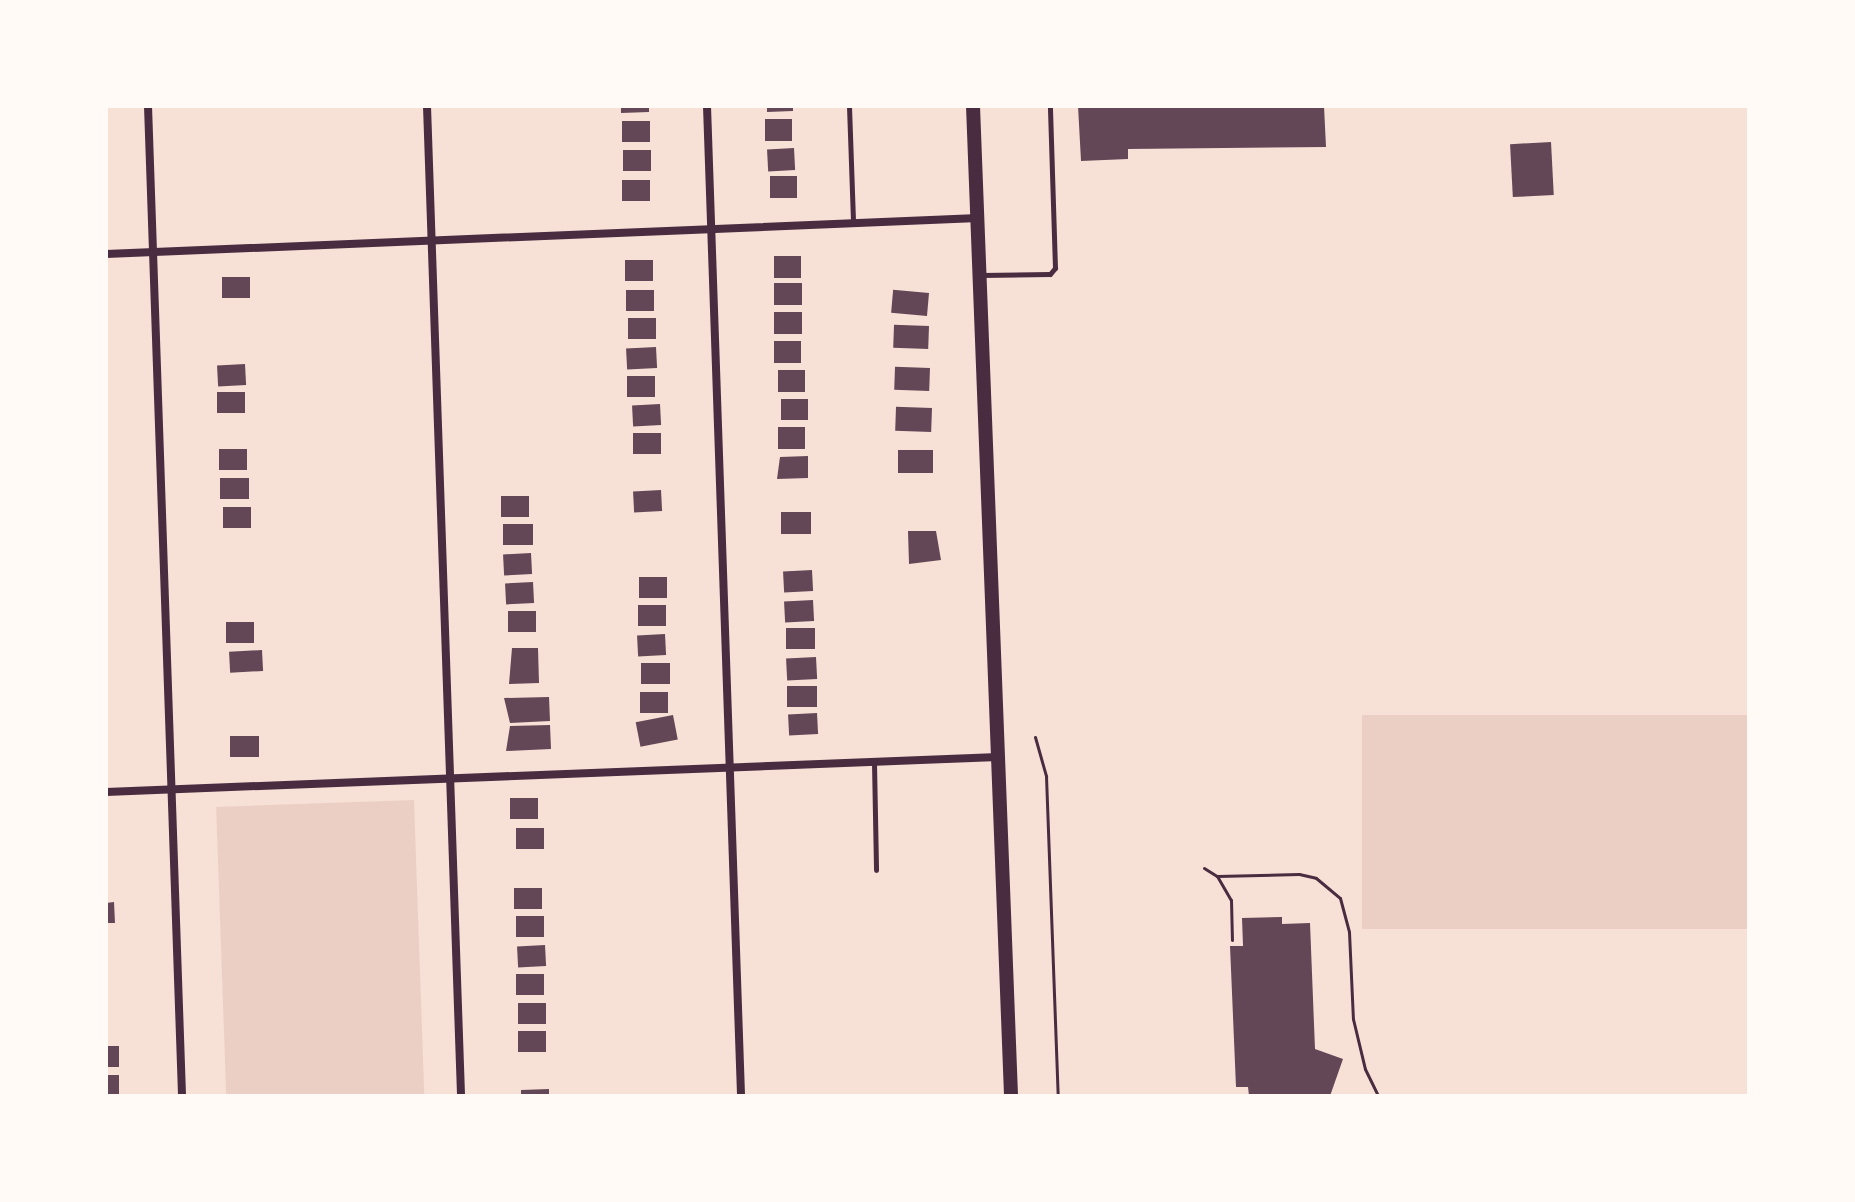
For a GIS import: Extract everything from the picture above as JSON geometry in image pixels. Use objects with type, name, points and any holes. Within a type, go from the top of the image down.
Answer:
[{"type":"main road","points":[[973,106],[1011,1096]]},
{"type":"street","points":[[148,106],[182,1096]]},
{"type":"street","points":[[427,106],[461,1096]]},
{"type":"street","points":[[707,106],[741,1096]]},
{"type":"street","points":[[106,254],[978,218]]},
{"type":"street","points":[[106,792],[998,757]]},
{"type":"lane","points":[[849,106],[853,224]]},
{"type":"lane","points":[[980,275],[1050,274],[1055,268],[1050,106]]},
{"type":"lane","points":[[874,762],[876,870]]},
{"type":"path","points":[[1035,737],[1046,776],[1058,1096]]},
{"type":"path","points":[[1204,868],[1217,876],[1231,900],[1232,940]]},
{"type":"path","points":[[1217,876],[1299,874],[1316,878],[1340,898],[1349,932],[1353,1019],[1365,1069],[1378,1096]]},
{"type":"shaded area","points":[[1362,715],[1749,715],[1749,929],[1362,929]]},
{"type":"shaded area","points":[[414,800],[424,1096],[226,1096],[216,807]]},
{"type":"building","points":[[621,106],[649,106],[649,112],[621,113]]},
{"type":"building","points":[[767,106],[793,106],[793,111],[767,112]]},
{"type":"building","points":[[1078,106],[1324,106],[1326,147],[1128,149],[1128,159],[1081,161]]},
{"type":"building","points":[[765,119],[792,119],[792,141],[765,141]]},
{"type":"building","points":[[622,121],[650,121],[650,142],[622,142]]},
{"type":"building","points":[[1551,142],[1554,195],[1513,197],[1510,144]]},
{"type":"building","points":[[794,148],[795,170],[768,171],[767,149]]},
{"type":"building","points":[[623,150],[651,150],[651,171],[623,171]]},
{"type":"building","points":[[770,176],[797,176],[797,198],[770,198]]},
{"type":"building","points":[[622,180],[650,180],[650,201],[622,201]]},
{"type":"building","points":[[774,256],[801,256],[801,278],[774,278]]},
{"type":"building","points":[[625,260],[653,260],[653,281],[625,281]]},
{"type":"building","points":[[222,277],[250,277],[250,298],[222,298]]},
{"type":"building","points":[[774,283],[802,283],[802,305],[774,305]]},
{"type":"building","points":[[626,290],[654,290],[654,311],[626,311]]},
{"type":"building","points":[[893,290],[929,293],[927,316],[891,313]]},
{"type":"building","points":[[774,312],[802,312],[802,334],[774,334]]},
{"type":"building","points":[[628,318],[656,318],[656,339],[628,339]]},
{"type":"building","points":[[894,325],[929,326],[928,349],[893,348]]},
{"type":"building","points":[[774,341],[801,341],[801,363],[774,363]]},
{"type":"building","points":[[656,347],[657,368],[627,370],[626,349]]},
{"type":"building","points":[[245,364],[246,385],[218,386],[217,365]]},
{"type":"building","points":[[895,367],[930,368],[929,391],[894,390]]},
{"type":"building","points":[[778,370],[805,370],[805,392],[778,392]]},
{"type":"building","points":[[627,376],[655,376],[655,397],[627,397]]},
{"type":"building","points":[[217,392],[245,392],[245,413],[217,413]]},
{"type":"building","points":[[781,399],[808,399],[808,420],[781,420]]},
{"type":"building","points":[[660,404],[661,425],[633,426],[632,405]]},
{"type":"building","points":[[896,407],[932,408],[931,432],[895,431]]},
{"type":"building","points":[[778,427],[805,427],[805,449],[778,449]]},
{"type":"building","points":[[633,433],[661,433],[661,454],[633,454]]},
{"type":"building","points":[[219,449],[247,449],[247,470],[219,470]]},
{"type":"building","points":[[898,450],[933,450],[933,473],[898,473]]},
{"type":"building","points":[[808,456],[808,478],[777,479],[780,457]]},
{"type":"building","points":[[220,478],[249,478],[249,499],[220,499]]},
{"type":"building","points":[[661,490],[662,511],[634,512],[633,491]]},
{"type":"building","points":[[501,496],[529,496],[529,517],[501,517]]},
{"type":"building","points":[[223,507],[251,507],[251,528],[223,528]]},
{"type":"building","points":[[781,512],[811,512],[811,534],[781,534]]},
{"type":"building","points":[[503,524],[533,524],[533,545],[503,545]]},
{"type":"building","points":[[908,531],[936,531],[941,560],[909,564]]},
{"type":"building","points":[[531,553],[532,574],[504,575],[503,554]]},
{"type":"building","points":[[812,570],[813,591],[784,592],[783,572]]},
{"type":"building","points":[[639,577],[667,577],[667,598],[639,598]]},
{"type":"building","points":[[533,582],[534,603],[506,604],[505,583]]},
{"type":"building","points":[[813,600],[814,621],[785,622],[784,602]]},
{"type":"building","points":[[638,605],[666,605],[666,626],[638,626]]},
{"type":"building","points":[[508,611],[536,611],[536,632],[508,632]]},
{"type":"building","points":[[226,622],[254,622],[254,643],[226,643]]},
{"type":"building","points":[[786,628],[815,628],[815,649],[786,649]]},
{"type":"building","points":[[665,634],[666,655],[638,656],[637,635]]},
{"type":"building","points":[[512,648],[538,648],[539,683],[509,684]]},
{"type":"building","points":[[262,650],[263,671],[230,673],[229,652]]},
{"type":"building","points":[[816,657],[817,679],[787,681],[786,659]]},
{"type":"building","points":[[641,663],[670,663],[670,684],[641,684]]},
{"type":"building","points":[[787,686],[817,686],[817,707],[787,707]]},
{"type":"building","points":[[640,692],[668,692],[668,713],[640,713]]},
{"type":"building","points":[[549,697],[550,721],[510,723],[504,698]]},
{"type":"building","points":[[817,713],[818,734],[789,735],[788,715]]},
{"type":"building","points":[[673,715],[678,740],[640,747],[636,722]]},
{"type":"building","points":[[550,725],[551,749],[506,751],[510,726]]},
{"type":"building","points":[[230,736],[259,736],[259,757],[230,757]]},
{"type":"building","points":[[510,798],[538,798],[538,819],[510,819]]},
{"type":"building","points":[[516,828],[544,828],[544,849],[516,849]]},
{"type":"building","points":[[514,888],[542,888],[542,909],[514,909]]},
{"type":"building","points":[[114,902],[115,923],[106,923],[106,903]]},
{"type":"building","points":[[516,916],[544,916],[544,937],[516,937]]},
{"type":"building","points":[[1282,917],[1282,924],[1310,923],[1315,1049],[1343,1059],[1330,1096],[1249,1096],[1248,1087],[1236,1087],[1230,946],[1243,946],[1242,918]]},
{"type":"building","points":[[545,945],[546,966],[518,967],[517,946]]},
{"type":"building","points":[[516,974],[544,974],[544,995],[516,995]]},
{"type":"building","points":[[518,1003],[546,1003],[546,1024],[518,1024]]},
{"type":"building","points":[[518,1031],[546,1031],[546,1052],[518,1052]]},
{"type":"building","points":[[106,1046],[119,1046],[119,1067],[106,1067]]},
{"type":"building","points":[[106,1075],[119,1075],[119,1095],[106,1095]]},
{"type":"building","points":[[549,1089],[549,1096],[521,1096],[521,1090]]}]
